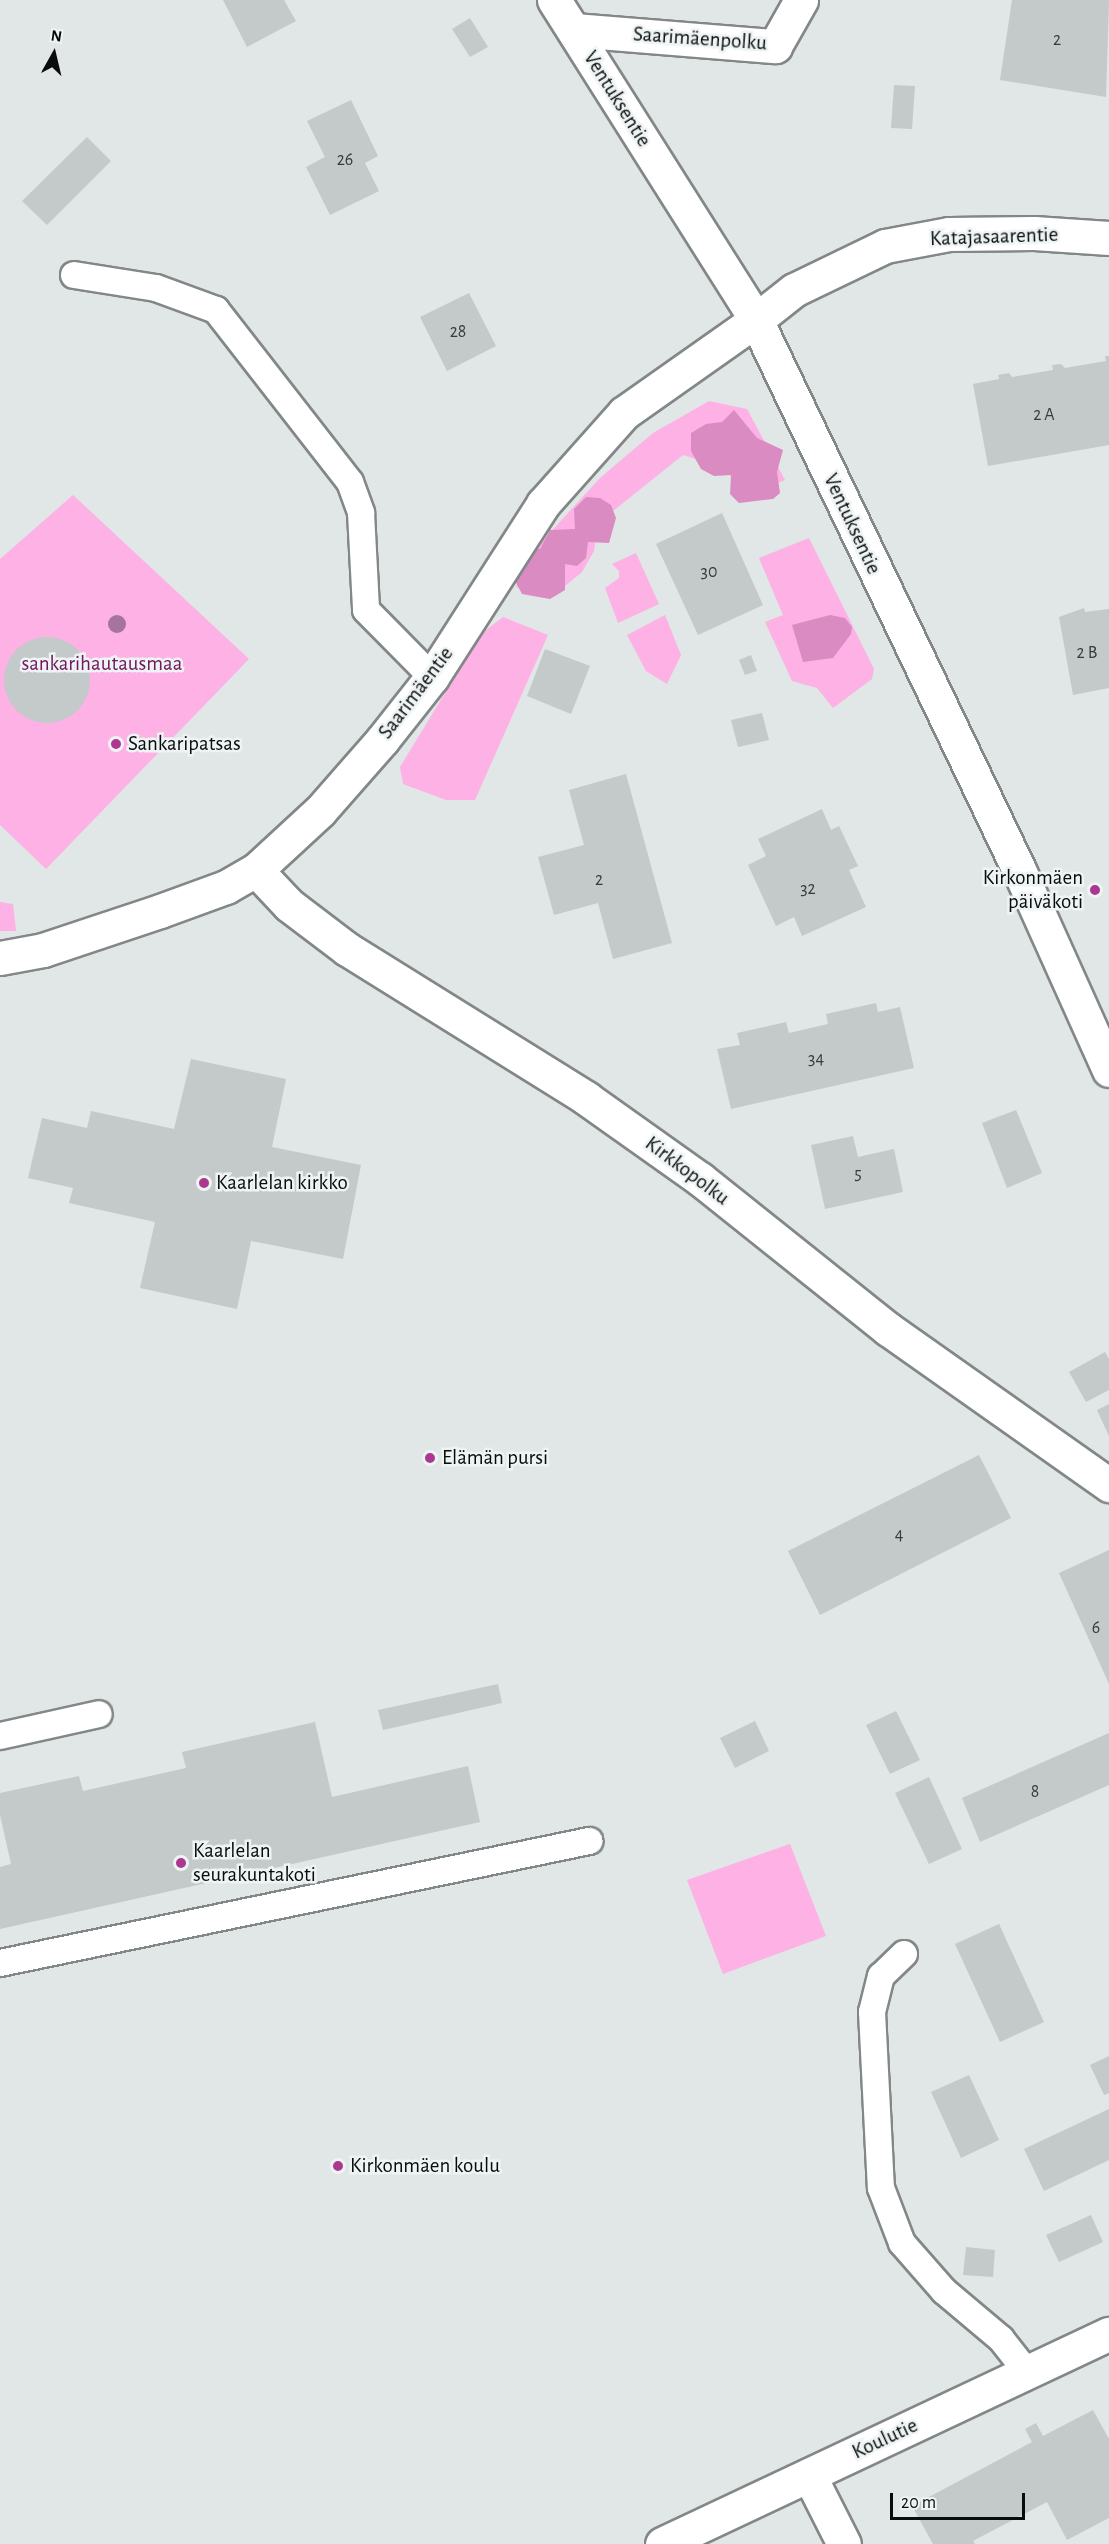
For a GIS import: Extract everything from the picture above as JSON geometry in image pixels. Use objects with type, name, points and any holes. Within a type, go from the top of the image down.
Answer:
[{"type":"street","name":"Ventuksentie","points":[[554,0],[756,320],[1020,872],[1109,1070]]},
{"type":"street","name":"Saarimäenpolku","points":[[574,30],[775,46],[801,0]]},
{"type":"street","name":"Katajasaarentie","points":[[756,320],[794,290],[885,246],[949,234],[1034,233],[1109,238]]},
{"type":"street","name":"Saarimäentie","points":[[0,958],[43,950],[160,911],[226,887],[256,870],[320,811],[432,677],[543,504],[624,414],[756,320]]},
{"type":"street","name":"Kirkkopolku","points":[[256,870],[289,905],[347,949],[586,1098],[700,1179],[888,1329],[1109,1485]]},
{"type":"street","name":"Koulutie","points":[[662,2544],[1109,2334]]},
{"type":"street","points":[[809,2475],[844,2544]]},
{"type":"lane","points":[[74,275],[156,288],[216,310],[350,482],[361,513],[366,610],[432,677]]},
{"type":"lane","points":[[0,1736],[99,1714]]},
{"type":"lane","points":[[0,1963],[589,1840]]},
{"type":"lane","points":[[904,1954],[882,1976],[872,2012],[881,2188],[902,2244],[944,2291],[1001,2339],[1028,2372]]},
{"type":"green space","points":[[709,401],[747,409],[785,480],[745,497],[725,468],[683,455],[598,523],[594,551],[582,572],[553,596],[516,587],[521,569],[536,548],[600,478],[653,433]]},
{"type":"green space","name":"sankarihautausmaa","points":[[73,495],[249,659],[46,869],[0,825],[0,559]]},
{"type":"green space","points":[[809,538],[874,669],[872,679],[833,708],[817,688],[792,681],[765,622],[783,615],[759,558]]},
{"type":"green space","points":[[636,553],[659,604],[618,623],[605,588],[619,578],[619,571],[612,564]]},
{"type":"green space","points":[[665,615],[681,655],[667,684],[646,671],[627,635]]},
{"type":"green space","points":[[503,617],[548,635],[475,800],[446,800],[403,784],[400,767],[481,634]]},
{"type":"green space","points":[[0,902],[13,904],[16,931],[0,931]]},
{"type":"green space","points":[[790,1844],[826,1936],[723,1974],[687,1880]]},
{"type":"shaded area","points":[[734,410],[757,438],[783,450],[777,472],[780,493],[773,499],[739,503],[730,494],[731,475],[714,476],[701,469],[691,451],[691,433],[706,424],[722,422]]},
{"type":"shaded area","points":[[586,497],[600,498],[611,505],[616,518],[609,543],[588,542],[586,558],[577,566],[565,564],[565,590],[550,599],[522,594],[510,571],[525,550],[540,549],[550,530],[575,529],[574,509]]},
{"type":"shaded area","points":[[830,615],[845,618],[852,627],[851,634],[833,658],[803,662],[792,625]]},
{"type":"building","points":[[223,0],[284,0],[296,21],[247,47]]},
{"type":"building","points":[[1012,0],[1109,0],[1106,97],[1000,80]]},
{"type":"building","points":[[470,18],[488,47],[470,57],[452,29]]},
{"type":"building","points":[[894,85],[915,86],[912,129],[891,128]]},
{"type":"building","points":[[351,100],[378,156],[365,163],[379,191],[330,215],[306,167],[325,157],[307,121]]},
{"type":"building","points":[[87,137],[111,161],[47,225],[22,201]]},
{"type":"building","points":[[469,293],[496,346],[447,371],[420,317]]},
{"type":"building","points":[[1105,356],[1109,356],[1109,445],[988,466],[973,384],[999,379],[998,375],[1009,373],[1012,377],[1053,370],[1052,365],[1061,364],[1065,368],[1106,361]]},
{"type":"building","points":[[722,513],[763,605],[698,635],[656,544]]},
{"type":"building","points":[[1084,608],[1085,612],[1109,609],[1109,688],[1073,695],[1059,617]]},
{"type":"building","points":[[47,637],[64,640],[78,649],[87,663],[90,680],[87,697],[78,711],[64,720],[47,723],[30,720],[16,711],[7,697],[4,680],[7,663],[16,649],[30,640]]},
{"type":"building","points":[[545,649],[590,666],[571,714],[527,696]]},
{"type":"building","points":[[751,655],[757,671],[745,675],[739,660]]},
{"type":"building","points":[[762,713],[769,740],[738,747],[731,720]]},
{"type":"building","points":[[626,774],[672,943],[613,959],[598,903],[554,915],[538,857],[584,845],[569,790]]},
{"type":"building","points":[[822,809],[831,830],[839,826],[858,866],[849,870],[866,907],[802,936],[794,917],[776,926],[748,865],[766,856],[758,839]]},
{"type":"building","points":[[876,1003],[878,1012],[900,1007],[914,1068],[731,1109],[717,1049],[740,1045],[737,1033],[786,1022],[789,1033],[828,1024],[826,1014]]},
{"type":"building","name":"Kaarlelan kirkko","points":[[191,1059],[286,1079],[272,1147],[361,1165],[343,1259],[251,1241],[237,1309],[140,1288],[155,1222],[69,1203],[73,1188],[28,1178],[42,1118],[87,1128],[91,1111],[174,1129]]},
{"type":"building","points":[[1016,1110],[1042,1173],[1007,1188],[982,1123]]},
{"type":"building","points":[[853,1136],[858,1157],[894,1149],[903,1192],[825,1209],[811,1145]]},
{"type":"building","points":[[1105,1352],[1109,1359],[1109,1390],[1086,1402],[1069,1372]]},
{"type":"building","points":[[1109,1404],[1109,1436],[1097,1410]]},
{"type":"building","points":[[979,1455],[1011,1518],[820,1615],[788,1551]]},
{"type":"building","points":[[1109,1550],[1109,1684],[1059,1573]]},
{"type":"building","points":[[498,1684],[502,1703],[383,1730],[378,1710]]},
{"type":"building","points":[[896,1711],[920,1760],[890,1774],[866,1725]]},
{"type":"building","points":[[755,1721],[769,1751],[735,1768],[720,1738]]},
{"type":"building","name":"Kaarlelan seurakuntakoti","points":[[315,1722],[332,1797],[468,1766],[480,1822],[0,1929],[0,1867],[11,1864],[0,1815],[0,1793],[79,1776],[83,1791],[186,1768],[182,1752]]},
{"type":"building","points":[[1109,1733],[1109,1785],[980,1842],[962,1798]]},
{"type":"building","points":[[929,1777],[962,1849],[929,1864],[895,1793]]},
{"type":"building","points":[[999,1924],[1044,2022],[1000,2042],[955,1944]]},
{"type":"building","points":[[1109,2056],[1109,2093],[1104,2095],[1090,2065]]},
{"type":"building","points":[[969,2075],[999,2140],[961,2158],[931,2092]]},
{"type":"building","points":[[1109,2109],[1109,2160],[1044,2191],[1024,2149]]},
{"type":"building","points":[[1091,2215],[1103,2242],[1059,2262],[1046,2235]]},
{"type":"building","points":[[966,2247],[995,2250],[993,2277],[963,2275]]},
{"type":"building","points":[[1093,2410],[1109,2439],[1109,2518],[1067,2540],[1047,2502],[973,2541],[975,2544],[933,2544],[912,2506],[1032,2442],[1025,2429],[1036,2423],[1043,2436]]},
{"type":"place","name":"Sankaripatsas","points":[[116,744]]},
{"type":"place","name":"Kirkonmäen päiväkoti","points":[[1095,890]]},
{"type":"place","name":"Kaarlelan kirkko","points":[[204,1183]]},
{"type":"place","name":"Elämän pursi","points":[[430,1458]]},
{"type":"place","name":"Kaarlelan seurakuntakoti","points":[[181,1863]]},
{"type":"place","name":"Kirkonmäen koulu","points":[[338,2166]]}]
